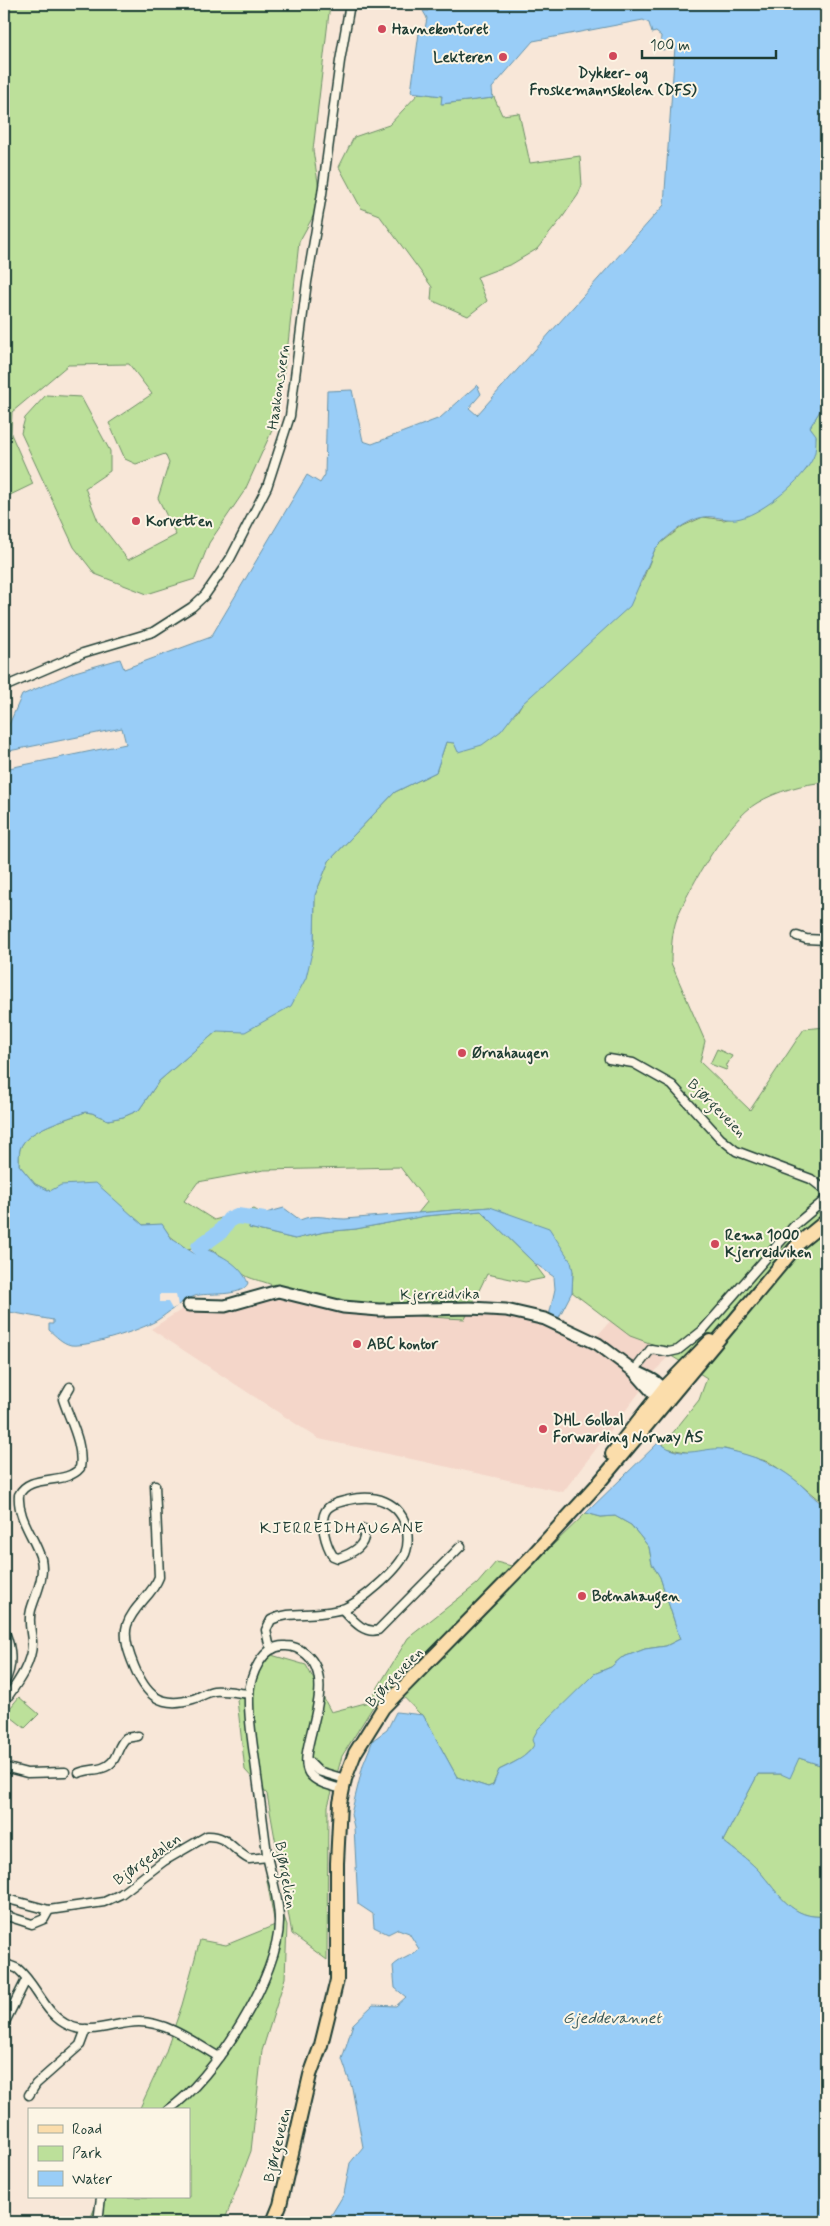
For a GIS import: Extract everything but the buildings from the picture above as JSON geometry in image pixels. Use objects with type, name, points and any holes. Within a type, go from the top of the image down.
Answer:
[{"type":"main road","name":"Bjørgeveien","points":[[273,2222],[290,2163],[310,2075],[312,2050],[337,1954],[337,1863],[344,1784],[355,1753],[383,1708],[529,1559],[602,1478],[663,1394],[710,1341],[738,1315],[799,1243],[826,1221]]},
{"type":"street","name":"Haakonsvern","points":[[4,687],[83,653],[153,632],[192,607],[205,594],[230,558],[267,486],[290,416],[307,282],[350,4]]},
{"type":"street","points":[[797,936],[806,939],[826,940]]},
{"type":"street","name":"Bjørgeveien","points":[[609,1059],[633,1063],[672,1085],[736,1151],[811,1179],[825,1190],[826,1199],[795,1224],[702,1331],[678,1350],[670,1352],[651,1349],[634,1371]]},
{"type":"street","name":"Kjerreidvika","points":[[189,1305],[225,1306],[278,1291],[343,1307],[381,1310],[470,1308],[506,1310],[545,1319],[598,1344],[634,1371],[656,1381],[663,1394]]},
{"type":"street","points":[[4,1702],[20,1677],[31,1653],[32,1640],[29,1623],[42,1570],[38,1551],[20,1508],[19,1495],[28,1485],[70,1477],[80,1468],[80,1454],[74,1426],[63,1399],[70,1387]]},
{"type":"street","points":[[155,1485],[159,1578],[156,1585],[132,1614],[127,1626],[126,1642],[133,1665],[148,1693],[163,1700],[182,1702],[214,1691],[249,1694]]},
{"type":"street","points":[[344,1784],[314,1779],[308,1772],[307,1760],[320,1698],[316,1668],[310,1658],[299,1649],[284,1645],[273,1649],[269,1644],[266,1630],[272,1620],[285,1615],[342,1609],[366,1594],[398,1564],[406,1551],[406,1525],[398,1512],[383,1500],[367,1496],[356,1498],[331,1505],[325,1512],[323,1518],[325,1533],[333,1556],[338,1558],[357,1550],[365,1536],[364,1529]]},
{"type":"street","points":[[342,1609],[365,1630],[370,1632],[378,1630],[461,1546]]},
{"type":"street","points":[[4,1630],[11,1646],[10,1664],[4,1683]]},
{"type":"street","name":"Bjørgelien","points":[[171,2108],[182,2100],[219,2057],[248,2013],[275,1950],[279,1919],[268,1857],[250,1729],[249,1694],[253,1673],[259,1661],[273,1649]]},
{"type":"street","points":[[79,1773],[107,1766],[113,1761],[117,1749],[126,1738],[138,1736]]},
{"type":"street","points":[[4,1767],[27,1773],[65,1772]]},
{"type":"street","name":"Bjørgedalen","points":[[4,1898],[49,1910],[113,1899],[128,1890],[164,1861],[207,1836],[227,1840],[249,1859],[268,1857]]},
{"type":"street","points":[[4,1915],[32,1924],[44,1918],[49,1910]]},
{"type":"street","points":[[4,1963],[18,1969],[54,2014],[70,2026],[86,2029],[139,2022],[156,2024],[172,2030],[219,2057]]},
{"type":"street","points":[[4,2024],[26,1980]]},
{"type":"street","points":[[29,2095],[36,2084],[80,2045],[86,2029]]},
{"type":"street","points":[[98,2222],[101,2198]]},
{"type":"shaded area","points":[[729,1184],[725,1299],[662,1363],[563,1492],[319,1439],[151,1329],[189,1305],[225,1306],[267,1292],[545,1319],[598,1335]]},
{"type":"green space","points":[[4,4],[330,4],[313,150],[321,202],[299,242],[287,353],[274,426],[245,490],[209,543],[195,579],[147,594],[95,574],[74,547],[21,433],[25,418],[46,395],[81,397],[110,451],[110,471],[85,488],[98,521],[128,560],[176,535],[158,498],[169,463],[165,454],[136,464],[125,459],[109,423],[152,394],[129,364],[68,365],[12,412],[11,434],[33,484],[4,498],[4,96],[7,82],[4,69]]},
{"type":"green space","points":[[419,93],[442,96],[442,104],[493,98],[493,95],[502,115],[519,113],[530,163],[580,156],[582,185],[578,195],[562,218],[537,249],[512,264],[477,277],[487,301],[468,316],[431,300],[432,287],[379,215],[361,208],[339,167],[354,137],[389,125]]},
{"type":"green space","points":[[826,401],[826,782],[799,786],[773,795],[757,803],[734,823],[700,872],[677,918],[674,929],[671,963],[705,1041],[700,1062],[750,1110],[804,1029],[826,1027],[826,1172],[822,1181],[826,1191],[826,1506],[795,1480],[769,1462],[725,1449],[691,1453],[665,1448],[663,1445],[699,1400],[707,1378],[652,1344],[630,1336],[572,1292],[573,1271],[490,1207],[418,1213],[427,1202],[400,1167],[264,1170],[198,1182],[184,1201],[214,1220],[254,1209],[263,1214],[251,1217],[249,1228],[295,1239],[324,1232],[356,1229],[425,1216],[481,1211],[533,1262],[545,1278],[525,1282],[487,1274],[465,1319],[439,1318],[363,1308],[313,1297],[247,1277],[211,1250],[204,1248],[187,1249],[170,1236],[162,1225],[143,1225],[104,1192],[50,1191],[35,1184],[19,1165],[20,1149],[30,1136],[48,1126],[85,1112],[108,1120],[123,1117],[139,1110],[159,1081],[217,1031],[221,1029],[228,1032],[314,944],[315,895],[329,861],[395,792],[436,772],[446,742],[455,743],[458,751],[517,712],[521,705],[641,584],[655,549],[661,543],[683,526],[703,517],[724,520],[760,509],[775,499],[805,471],[813,457],[816,436],[810,427]]},
{"type":"green space","points":[[717,1049],[732,1056],[727,1065],[725,1065],[728,1067],[726,1070],[710,1064]]},
{"type":"green space","points":[[586,1513],[601,1517],[615,1516],[631,1525],[649,1547],[652,1564],[660,1577],[680,1639],[666,1646],[645,1649],[621,1658],[611,1667],[594,1674],[532,1749],[521,1759],[499,1770],[493,1785],[488,1787],[457,1777],[423,1715],[397,1690],[374,1705],[342,1756],[328,1806],[327,1960],[292,1934],[267,1794],[245,1770],[237,1700],[253,1690],[261,1652],[306,1665],[331,1712],[369,1702],[408,1638],[477,1584],[496,1562],[527,1570]]},
{"type":"green space","points":[[19,1697],[39,1714],[25,1728],[6,1713]]},
{"type":"green space","points":[[799,1758],[826,1767],[826,1916],[814,1916],[795,1910],[787,1904],[755,1867],[723,1841],[758,1774],[781,1774]]},
{"type":"green space","points":[[266,1875],[272,1884],[287,1925],[285,1978],[262,2051],[251,2151],[224,2222],[89,2222],[99,2198],[190,2198],[190,2108],[140,2108],[165,2054],[182,2005],[200,1940],[226,1945],[275,1925]]},
{"type":"water","points":[[429,4],[826,4],[826,401],[810,427],[816,435],[815,453],[801,476],[782,494],[761,509],[736,519],[703,517],[683,525],[671,534],[655,549],[630,606],[521,705],[501,731],[482,745],[458,752],[454,743],[446,742],[436,772],[395,792],[329,861],[315,895],[314,944],[306,978],[291,1006],[245,1032],[217,1031],[159,1081],[139,1110],[123,1117],[108,1120],[85,1112],[39,1130],[24,1142],[20,1149],[19,1165],[35,1184],[50,1191],[61,1185],[96,1183],[143,1225],[162,1224],[172,1239],[195,1254],[199,1247],[214,1252],[234,1264],[248,1283],[244,1288],[232,1293],[200,1295],[190,1298],[156,1321],[127,1333],[102,1341],[71,1345],[62,1341],[49,1330],[49,1324],[53,1324],[53,1320],[4,1311],[4,769],[126,744],[122,728],[4,752],[4,736],[22,695],[75,672],[120,659],[124,669],[211,637],[307,475],[320,483],[325,475],[327,391],[352,390],[363,441],[372,444],[440,418],[477,385],[481,394],[469,408],[477,415],[664,205],[675,46],[665,44],[664,50],[660,49],[661,36],[656,32],[652,33],[649,23],[643,20],[533,41],[492,88],[493,98],[441,104],[442,96],[411,92],[419,33],[425,29],[427,18],[423,11],[428,11]]},
{"type":"water","points":[[490,1207],[549,1228],[571,1262],[573,1271],[572,1292],[558,1319],[549,1316],[555,1289],[554,1277],[533,1262],[481,1211],[425,1216],[356,1229],[324,1232],[295,1239],[249,1228],[251,1217],[284,1208],[300,1220],[311,1217],[345,1219]]},
{"type":"water","name":"Gjeddevannet","points":[[659,1442],[677,1451],[728,1450],[771,1464],[798,1482],[826,1506],[826,1767],[799,1758],[790,1778],[781,1774],[758,1774],[723,1841],[755,1867],[780,1896],[795,1909],[804,1914],[826,1916],[826,2222],[327,2222],[344,2194],[350,2163],[363,2147],[352,2088],[342,2059],[353,2024],[373,2005],[396,2006],[406,1997],[395,1988],[393,1966],[419,1949],[409,1933],[398,1929],[388,1934],[374,1927],[373,1914],[358,1904],[354,1827],[351,1814],[363,1765],[373,1740],[387,1730],[396,1712],[423,1715],[457,1777],[488,1787],[493,1785],[499,1770],[528,1753],[534,1745],[532,1740],[538,1729],[594,1674],[611,1667],[621,1658],[645,1649],[666,1646],[680,1639],[660,1577],[652,1564],[649,1547],[631,1525],[615,1516],[601,1517],[586,1513]]},
{"type":"pier","points":[[160,1294],[176,1294],[178,1306],[172,1309],[168,1302],[160,1302]]},
{"type":"waterway","points":[[199,1247],[220,1232],[230,1219],[237,1216],[272,1221]]},
{"type":"place","name":"Havnekontoret","points":[[382,29]]},
{"type":"place","name":"Dykker- og Froskemannskolen (DFS)","points":[[613,56]]},
{"type":"place","name":"Lekteren","points":[[503,57]]},
{"type":"place","name":"Korvetten","points":[[136,521]]},
{"type":"place","name":"Ørnahaugen","points":[[462,1053]]},
{"type":"place","name":"Rema 1000 Kjerreidviken","points":[[715,1244]]},
{"type":"place","name":"ABC kontor","points":[[357,1344]]},
{"type":"place","name":"DHL Golbal Forwarding Norway AS","points":[[543,1429]]},
{"type":"place","name":"Botnahaugen","points":[[582,1596]]},
{"type":"district","name":"KJERREIDHAUGANE","points":[[342,1527]]}]
